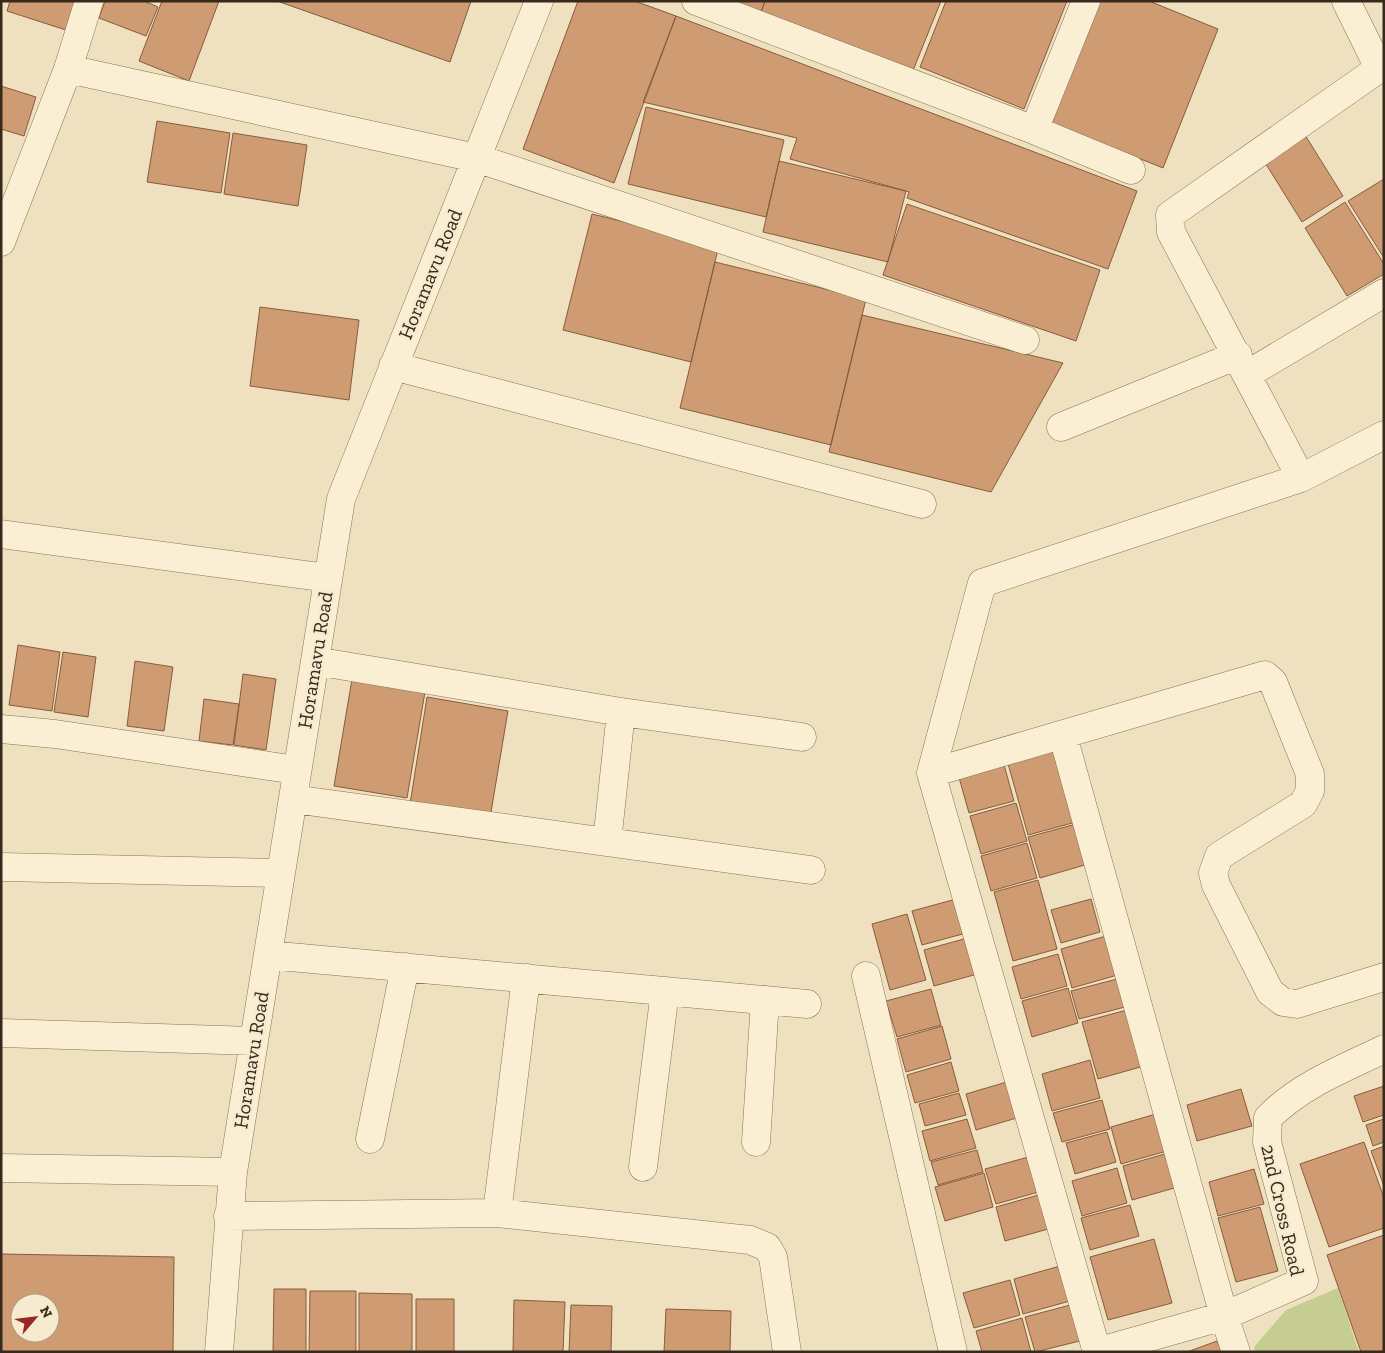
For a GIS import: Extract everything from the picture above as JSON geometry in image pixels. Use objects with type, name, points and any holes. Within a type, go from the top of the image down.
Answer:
[{"type":"street","points":[[1,242],[68,69],[89,1]]},
{"type":"street","name":"Horamavu Road","points":[[219,1352],[228,1216],[233,1172],[341,499],[539,1]]},
{"type":"street","points":[[696,1],[1034,130],[1131,170]]},
{"type":"street","points":[[1034,130],[1086,1]]},
{"type":"street","points":[[1301,478],[1243,364],[1171,232],[1170,215],[1382,67],[1346,1]]},
{"type":"street","points":[[68,69],[476,158],[1025,340]]},
{"type":"street","points":[[1061,427],[1243,364],[1384,293]]},
{"type":"street","points":[[393,366],[922,504]]},
{"type":"street","points":[[1097,1352],[931,773],[982,582],[1301,478],[1384,435]]},
{"type":"street","points":[[1,534],[328,578]]},
{"type":"street","points":[[315,661],[622,712],[802,737]]},
{"type":"street","points":[[931,773],[1063,736],[1265,675],[1273,682],[1310,774],[1310,790],[1303,804],[1219,856],[1213,873],[1216,885],[1270,992],[1283,1002],[1297,1004],[1384,977]]},
{"type":"street","points":[[608,842],[622,712]]},
{"type":"street","points":[[1,729],[55,734],[296,770]]},
{"type":"street","points":[[1063,736],[1224,1316],[1236,1352]]},
{"type":"street","points":[[293,799],[811,870]]},
{"type":"street","points":[[1,867],[281,873]]},
{"type":"street","points":[[268,955],[807,1004]]},
{"type":"street","points":[[370,1139],[405,967]]},
{"type":"street","points":[[866,976],[953,1352]]},
{"type":"street","points":[[497,1213],[526,978]]},
{"type":"street","points":[[643,1167],[665,991]]},
{"type":"street","points":[[756,1142],[765,1000]]},
{"type":"street","points":[[1,1033],[254,1041]]},
{"type":"street","name":"2nd Cross Road","points":[[1097,1352],[1224,1316],[1304,1281],[1267,1142],[1268,1118],[1293,1096],[1384,1049]]},
{"type":"street","points":[[1,1168],[233,1172]]},
{"type":"street","points":[[228,1216],[497,1213],[759,1242],[767,1247],[773,1257],[787,1352]]},
{"type":"green space","points":[[1338,1288],[1359,1352],[1255,1352],[1254,1347],[1286,1310]]},
{"type":"building","points":[[10,1],[78,1],[69,31],[7,11]]},
{"type":"building","points":[[105,1],[144,1],[158,7],[146,36],[99,18]]},
{"type":"building","points":[[162,1],[219,1],[189,81],[139,61]]},
{"type":"building","points":[[277,1],[471,1],[450,62]]},
{"type":"building","points":[[578,1],[635,1],[676,16],[614,183],[523,149]]},
{"type":"building","points":[[735,1],[765,1],[761,12]]},
{"type":"building","points":[[765,1],[941,1],[912,73],[761,12]]},
{"type":"building","points":[[946,1],[1067,1],[1024,109],[920,67]]},
{"type":"building","points":[[1096,1],[1149,1],[1218,29],[1163,168],[1051,123]]},
{"type":"building","points":[[676,16],[1137,191],[1108,269],[907,198],[909,192],[790,159],[797,138],[643,102]]},
{"type":"building","points":[[1,86],[36,97],[24,136],[1,129]]},
{"type":"building","points":[[646,107],[784,140],[766,217],[628,184]]},
{"type":"building","points":[[157,121],[230,133],[221,193],[147,182]]},
{"type":"building","points":[[233,133],[307,145],[298,206],[224,194]]},
{"type":"building","points":[[1305,135],[1343,196],[1302,222],[1264,161]]},
{"type":"building","points":[[779,161],[906,191],[888,262],[763,232]]},
{"type":"building","points":[[1384,179],[1384,258],[1348,201]]},
{"type":"building","points":[[1345,202],[1384,264],[1384,274],[1347,296],[1305,228]]},
{"type":"building","points":[[907,204],[1100,270],[1076,341],[883,275]]},
{"type":"building","points":[[592,214],[719,245],[691,362],[563,330]]},
{"type":"building","points":[[715,262],[866,299],[831,445],[680,408]]},
{"type":"building","points":[[260,307],[359,320],[349,400],[250,386]]},
{"type":"building","points":[[862,315],[1063,363],[991,492],[829,452]]},
{"type":"building","points":[[18,645],[60,652],[52,711],[9,705]]},
{"type":"building","points":[[63,652],[96,657],[88,717],[54,712]]},
{"type":"building","points":[[135,661],[173,667],[164,731],[127,726]]},
{"type":"building","points":[[243,674],[276,679],[266,750],[234,745]]},
{"type":"building","points":[[352,679],[425,692],[407,798],[334,786]]},
{"type":"building","points":[[427,697],[508,711],[490,818],[410,804]]},
{"type":"building","points":[[204,699],[239,704],[233,745],[199,741]]},
{"type":"building","points":[[1055,747],[1076,822],[1028,835],[1007,760]]},
{"type":"building","points":[[1003,761],[1014,801],[969,813],[958,774]]},
{"type":"building","points":[[1016,803],[1027,841],[981,854],[970,816]]},
{"type":"building","points":[[1076,824],[1088,864],[1040,878],[1028,837]]},
{"type":"building","points":[[1027,843],[1037,878],[991,891],[981,856]]},
{"type":"building","points":[[1038,880],[1057,949],[1013,961],[994,892]]},
{"type":"building","points":[[960,898],[970,932],[922,945],[912,911]]},
{"type":"building","points":[[1091,899],[1100,932],[1061,943],[1051,910]]},
{"type":"building","points":[[907,914],[926,980],[890,990],[872,924]]},
{"type":"building","points":[[1110,935],[1121,974],[1072,988],[1061,949]]},
{"type":"building","points":[[971,937],[981,973],[934,986],[924,950]]},
{"type":"building","points":[[1058,954],[1067,986],[1021,999],[1012,967]]},
{"type":"building","points":[[1117,979],[1125,1007],[1079,1019],[1071,991]]},
{"type":"building","points":[[1068,988],[1078,1023],[1032,1037],[1022,1001]]},
{"type":"building","points":[[931,989],[941,1025],[897,1037],[886,1001]]},
{"type":"building","points":[[1127,1010],[1144,1066],[1098,1079],[1082,1022]]},
{"type":"building","points":[[942,1026],[951,1059],[906,1072],[897,1039]]},
{"type":"building","points":[[1090,1060],[1100,1098],[1052,1111],[1042,1074]]},
{"type":"building","points":[[951,1062],[959,1091],[915,1103],[907,1075]]},
{"type":"building","points":[[1010,1081],[1020,1117],[976,1130],[966,1094]]},
{"type":"building","points":[[1384,1086],[1384,1115],[1363,1122],[1354,1096]]},
{"type":"building","points":[[1241,1089],[1252,1126],[1197,1141],[1187,1105]]},
{"type":"building","points":[[959,1093],[966,1115],[925,1126],[919,1104]]},
{"type":"building","points":[[1102,1100],[1110,1129],[1062,1142],[1053,1113]]},
{"type":"building","points":[[1156,1114],[1167,1151],[1121,1164],[1111,1127]]},
{"type":"building","points":[[967,1119],[976,1148],[930,1161],[922,1131]]},
{"type":"building","points":[[1384,1119],[1384,1142],[1373,1146],[1366,1125]]},
{"type":"building","points":[[1107,1132],[1116,1162],[1075,1174],[1066,1143]]},
{"type":"building","points":[[1364,1142],[1384,1198],[1384,1228],[1329,1247],[1300,1164]]},
{"type":"building","points":[[1384,1146],[1384,1186],[1371,1151]]},
{"type":"building","points":[[977,1150],[983,1172],[938,1185],[931,1162]]},
{"type":"building","points":[[1168,1153],[1178,1187],[1132,1200],[1123,1166]]},
{"type":"building","points":[[1032,1156],[1042,1191],[996,1204],[985,1169]]},
{"type":"building","points":[[1117,1168],[1127,1203],[1082,1216],[1072,1181]]},
{"type":"building","points":[[1254,1169],[1264,1204],[1218,1216],[1209,1182]]},
{"type":"building","points":[[984,1173],[993,1207],[945,1221],[935,1187]]},
{"type":"building","points":[[1042,1194],[1052,1228],[1005,1241],[996,1207]]},
{"type":"building","points":[[1130,1205],[1139,1236],[1090,1250],[1081,1218]]},
{"type":"building","points":[[1260,1207],[1278,1271],[1236,1282],[1218,1218]]},
{"type":"building","points":[[1384,1235],[1384,1352],[1361,1352],[1327,1255]]},
{"type":"building","points":[[1154,1239],[1172,1303],[1108,1320],[1090,1257]]},
{"type":"building","points":[[1,1254],[174,1257],[173,1352],[1,1352]]},
{"type":"building","points":[[1060,1266],[1070,1301],[1023,1314],[1014,1279]]},
{"type":"building","points":[[1010,1280],[1020,1315],[974,1328],[963,1293]]},
{"type":"building","points":[[274,1289],[306,1289],[306,1352],[273,1352]]},
{"type":"building","points":[[310,1291],[356,1291],[356,1352],[309,1352]]},
{"type":"building","points":[[359,1293],[412,1294],[412,1352],[359,1352]]},
{"type":"building","points":[[416,1299],[454,1299],[454,1352],[416,1352]]},
{"type":"building","points":[[514,1300],[565,1302],[563,1352],[513,1352]]},
{"type":"building","points":[[1074,1304],[1084,1340],[1035,1352],[1025,1317]]},
{"type":"building","points":[[571,1305],[612,1306],[611,1352],[569,1352]]},
{"type":"building","points":[[666,1309],[731,1311],[730,1352],[664,1352]]},
{"type":"building","points":[[1022,1318],[1031,1352],[982,1352],[976,1331]]},
{"type":"building","points":[[1217,1341],[1222,1352],[1187,1352]]}]
